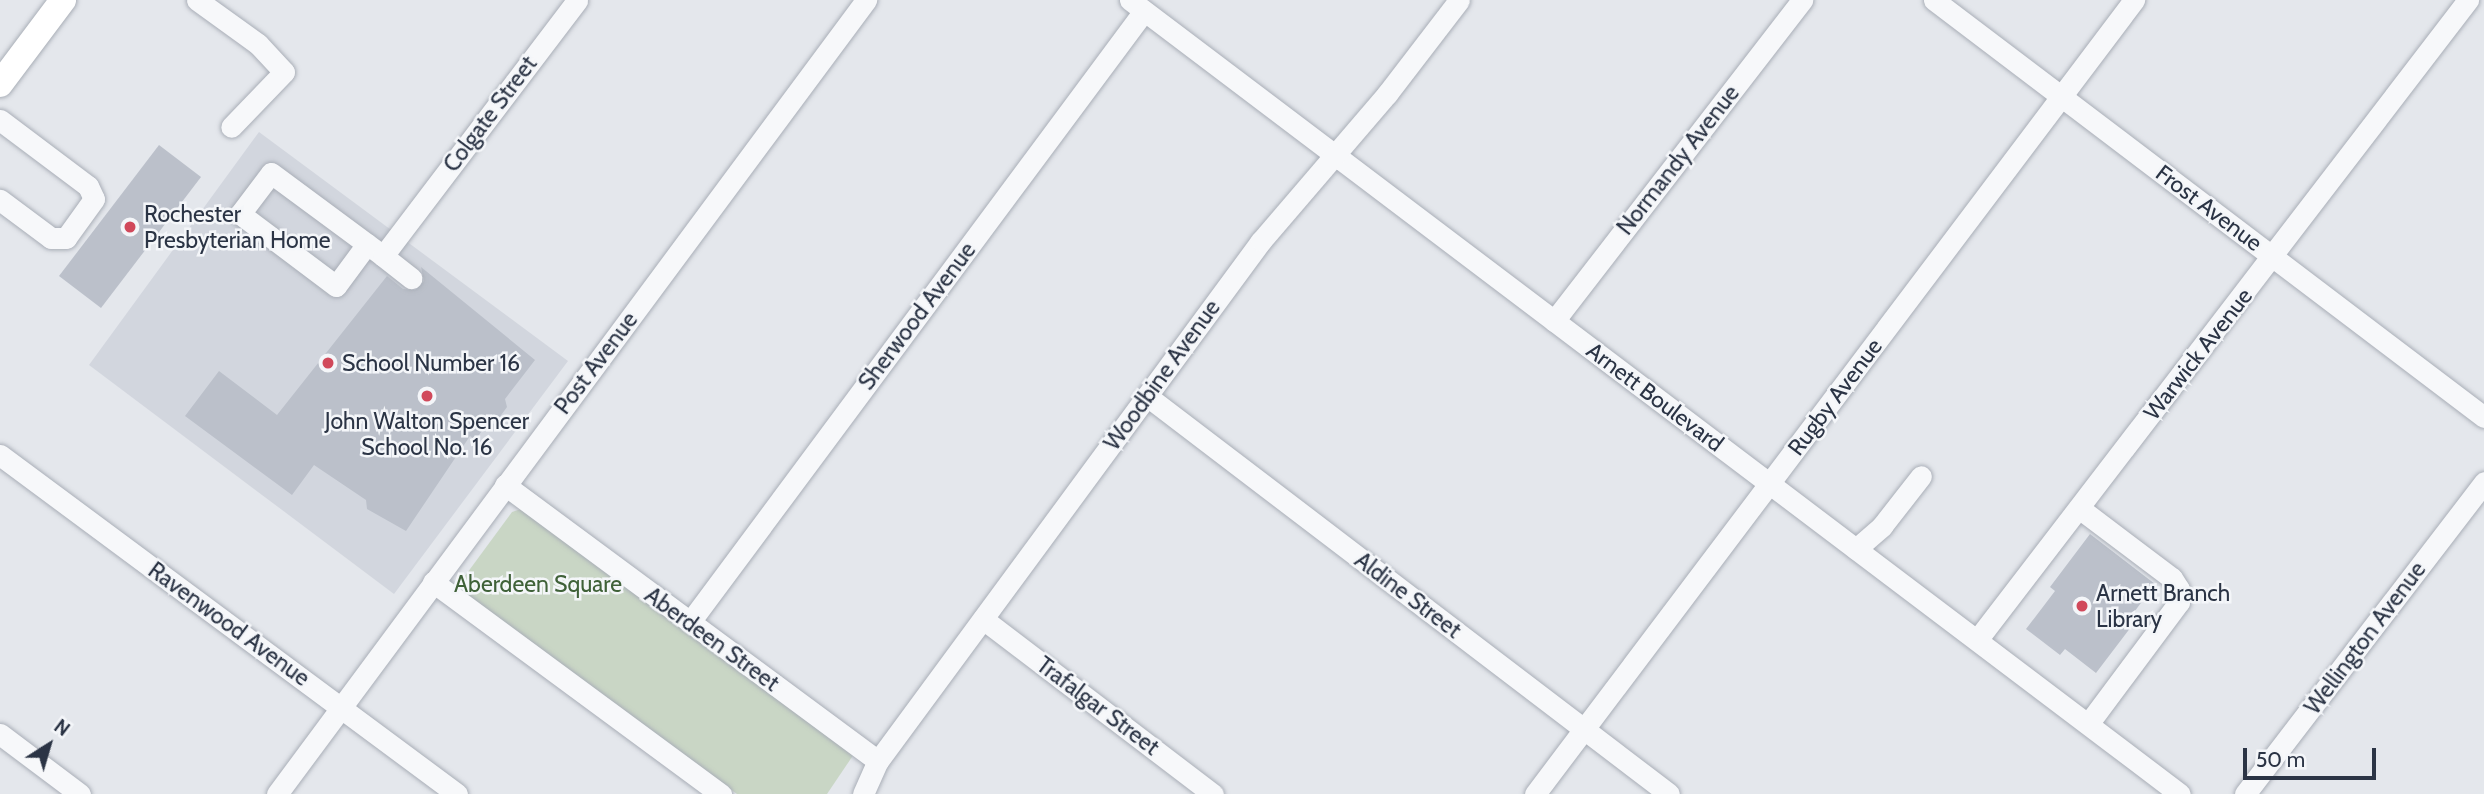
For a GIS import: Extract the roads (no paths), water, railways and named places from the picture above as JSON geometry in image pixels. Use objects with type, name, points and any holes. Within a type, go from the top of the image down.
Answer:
[{"type":"main road","points":[[0,84],[63,0]]},
{"type":"street","points":[[197,0],[258,44],[284,72],[231,127]]},
{"type":"street","name":"Colgate Street","points":[[375,250],[271,173],[240,214],[336,286],[404,227],[577,0]]},
{"type":"street","name":"Post Avenue","points":[[277,794],[866,0]]},
{"type":"street","name":"Woodbine Avenue","points":[[875,765],[1261,242],[1460,0]]},
{"type":"street","name":"Normandy Avenue","points":[[1554,321],[1802,0]]},
{"type":"street","name":"Frost Avenue","points":[[1934,0],[2484,417]]},
{"type":"street","name":"Rugby Avenue","points":[[1535,794],[2134,0]]},
{"type":"street","name":"Warwick Avenue","points":[[1977,640],[2468,0]]},
{"type":"street","name":"Arnett Boulevard","points":[[1140,5],[1334,155],[2180,794]]},
{"type":"street","name":"Sherwood Avenue","points":[[690,622],[1140,5]]},
{"type":"street","points":[[0,120],[88,186],[94,200],[66,238],[51,238],[0,200]]},
{"type":"street","points":[[375,250],[411,278]]},
{"type":"street","name":"Aldine Street","points":[[1147,396],[1670,794]]},
{"type":"street","name":"Ravenwood Avenue","points":[[0,455],[457,794]]},
{"type":"street","points":[[1856,549],[1882,526],[1921,476]]},
{"type":"street","name":"Wellington Avenue","points":[[2245,794],[2484,482]]},
{"type":"street","name":"Aberdeen Street","points":[[505,485],[690,622],[875,765]]},
{"type":"street","points":[[2079,508],[2172,578],[2179,589],[2179,602],[2088,724]]},
{"type":"street","points":[[433,582],[721,794]]},
{"type":"street","name":"Trafalgar Street","points":[[983,619],[1213,794]]},
{"type":"street","points":[[0,734],[80,794]]},
{"type":"street","points":[[854,794],[875,765]]},
{"type":"street","points":[[863,794],[875,765]]},
{"type":"place","name":"Rochester Presbyterian Home","points":[[130,227]]},
{"type":"place","name":"School Number 16","points":[[328,363]]},
{"type":"place","name":"John Walton Spencer School No. 16","points":[[427,396]]},
{"type":"place","name":"Arnett Branch Library","points":[[2082,606]]},
{"type":"park label","name":"Aberdeen Square","points":[[538,584]]}]
